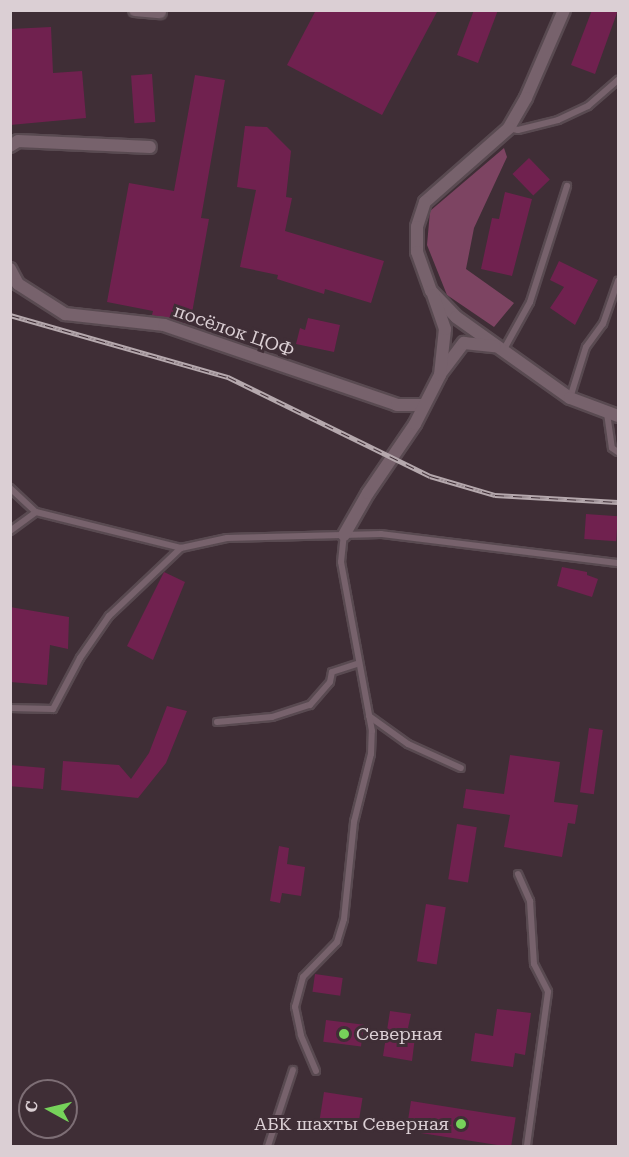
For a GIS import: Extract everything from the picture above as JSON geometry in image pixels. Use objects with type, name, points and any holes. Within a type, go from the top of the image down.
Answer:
[{"type":"street","points":[[135,10],[160,12]]},
{"type":"street","points":[[440,375],[445,329],[417,252],[417,227],[425,202],[509,128],[526,98],[564,10]]},
{"type":"street","points":[[10,146],[18,141],[150,147]]},
{"type":"street","name":"посёлок ЦОФ","points":[[10,269],[18,284],[65,314],[164,325],[397,405],[423,405]]},
{"type":"street","points":[[431,291],[456,317],[570,398],[613,415]]},
{"type":"street","points":[[344,536],[440,375],[464,343],[500,349]]},
{"type":"lane","points":[[509,128],[518,130],[558,120],[588,106],[618,80]]},
{"type":"lane","points":[[500,349],[530,302],[567,186]]},
{"type":"lane","points":[[570,398],[586,347],[603,324],[618,281]]},
{"type":"lane","points":[[613,415],[612,448],[618,452]]},
{"type":"lane","points":[[10,488],[36,512],[181,548],[227,538],[381,534],[445,540],[618,563]]},
{"type":"lane","points":[[10,531],[36,512]]},
{"type":"lane","points":[[316,1071],[301,1035],[295,1007],[303,977],[337,942],[344,919],[354,822],[371,754],[369,716],[341,562],[344,536]]},
{"type":"lane","points":[[10,708],[53,709],[80,658],[109,616],[181,548]]},
{"type":"lane","points":[[217,722],[272,717],[310,705],[330,682],[332,672],[358,663]]},
{"type":"lane","points":[[369,716],[408,744],[461,768]]},
{"type":"lane","points":[[518,874],[530,901],[534,964],[548,992],[527,1146]]},
{"type":"lane","points":[[268,1146],[293,1070]]},
{"type":"shaded area","points":[[504,148],[507,157],[474,228],[466,269],[514,303],[494,327],[447,295],[427,245],[430,211]]},
{"type":"building","points":[[316,10],[438,10],[382,115],[287,65]]},
{"type":"building","points":[[474,10],[498,10],[478,63],[457,55]]},
{"type":"building","points":[[592,10],[618,10],[595,74],[571,65]]},
{"type":"building","points":[[51,27],[53,73],[82,71],[86,118],[10,125],[10,29]]},
{"type":"building","points":[[152,74],[155,122],[134,123],[131,75]]},
{"type":"building","points":[[195,75],[225,80],[201,218],[209,219],[190,324],[152,315],[153,311],[107,302],[129,183],[174,191]]},
{"type":"building","points":[[245,126],[267,127],[291,151],[286,197],[292,198],[285,231],[384,261],[371,303],[325,289],[324,294],[277,279],[278,275],[240,267],[256,190],[237,187]]},
{"type":"building","points":[[529,158],[550,180],[533,196],[512,174]]},
{"type":"building","points":[[505,192],[532,199],[512,276],[481,269],[492,218],[499,219]]},
{"type":"building","points":[[559,261],[598,280],[575,325],[550,308],[564,287],[550,280]]},
{"type":"building","points":[[308,318],[340,325],[334,352],[296,344],[300,328],[305,330]]},
{"type":"building","points":[[586,514],[618,516],[616,541],[584,539]]},
{"type":"building","points":[[562,567],[587,572],[587,575],[598,579],[592,597],[557,586]]},
{"type":"building","points":[[164,572],[185,582],[153,660],[127,646]]},
{"type":"building","points":[[10,607],[69,617],[68,649],[50,645],[47,685],[10,682]]},
{"type":"building","points":[[167,706],[187,711],[166,763],[138,798],[61,790],[63,761],[119,765],[131,779],[149,753]]},
{"type":"building","points":[[589,728],[603,730],[594,794],[580,792]]},
{"type":"building","points":[[510,755],[560,762],[554,802],[578,805],[575,824],[568,823],[562,857],[504,847],[510,815],[463,808],[466,789],[504,794]]},
{"type":"building","points":[[10,765],[45,768],[43,789],[10,786]]},
{"type":"building","points":[[457,824],[477,827],[468,882],[448,879]]},
{"type":"building","points":[[279,846],[289,848],[287,864],[305,867],[301,896],[282,893],[280,903],[270,901]]},
{"type":"building","points":[[426,904],[446,907],[437,964],[417,961]]},
{"type":"building","points":[[315,974],[343,978],[340,996],[312,992]]},
{"type":"building","points":[[497,1009],[531,1013],[525,1055],[515,1053],[513,1067],[471,1061],[475,1033],[493,1036]]},
{"type":"building","points":[[390,1011],[411,1014],[408,1028],[416,1029],[412,1061],[383,1056]]},
{"type":"building","name":"Северная","points":[[326,1020],[364,1025],[361,1046],[323,1042]]},
{"type":"building","points":[[324,1092],[363,1098],[358,1128],[319,1122]]},
{"type":"building","name":"АБК шахты Северная","points":[[411,1101],[516,1118],[511,1146],[406,1131]]},
{"type":"railway","points":[[10,315],[228,377],[430,476],[495,495],[618,502]]},
{"type":"place","name":"Северная","points":[[344,1034]]},
{"type":"place","name":"АБК шахты Северная","points":[[461,1124]]}]
